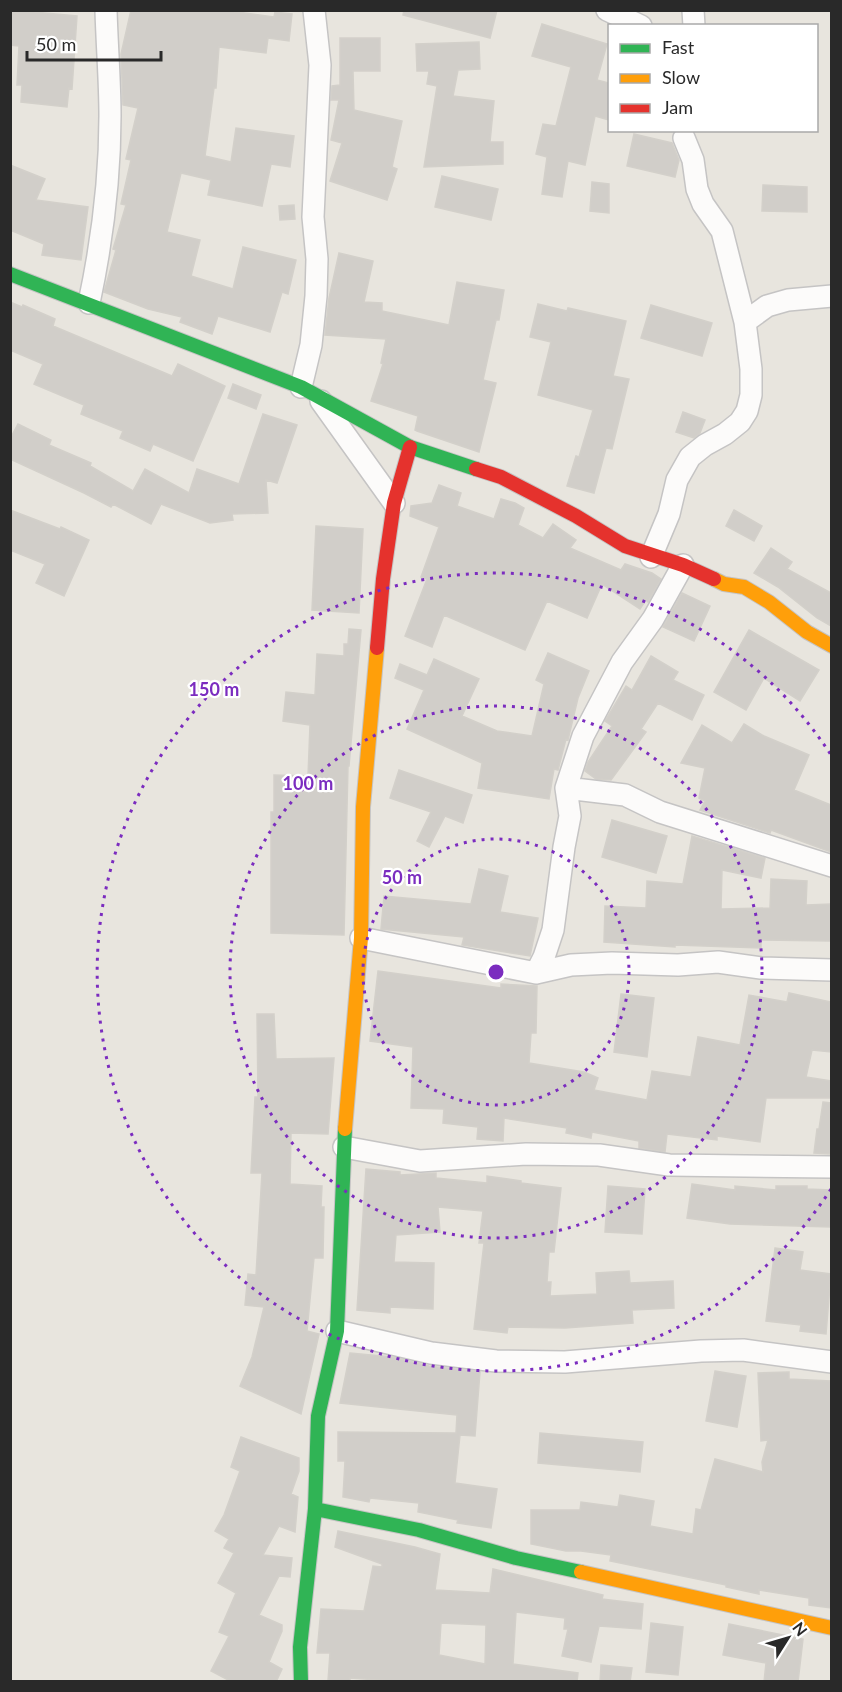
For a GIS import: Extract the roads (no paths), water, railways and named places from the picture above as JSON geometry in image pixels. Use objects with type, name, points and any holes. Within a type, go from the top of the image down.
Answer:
[{"type":"street","points":[[89,303],[99,257],[106,191],[110,116],[106,10]]},
{"type":"street","points":[[314,10],[320,65],[313,217],[317,259],[316,296],[309,392],[394,503]]},
{"type":"street","points":[[608,10],[637,24]]},
{"type":"street","points":[[651,556],[669,514],[677,480],[690,457],[740,422],[747,411],[752,395],[745,322],[722,231],[703,204],[697,189],[693,160],[684,138]]},
{"type":"street","points":[[10,273],[309,392],[410,447],[501,477],[576,516],[625,546],[682,565],[724,584],[744,587],[769,602],[807,632],[831,646]]},
{"type":"street","points":[[745,322],[767,306],[788,300],[831,296]]},
{"type":"street","points":[[307,1680],[300,1647],[315,1509],[318,1416],[337,1331],[344,1147],[361,938],[363,807],[383,579],[394,503],[410,447]]},
{"type":"street","points":[[536,973],[553,930],[570,816],[566,788],[583,736],[622,662],[653,619],[682,565]]},
{"type":"street","points":[[566,788],[625,795],[660,812],[831,866]]},
{"type":"street","points":[[361,938],[536,973],[571,965],[612,963],[718,962],[761,968],[831,970]]},
{"type":"street","points":[[344,1147],[420,1161],[547,1154],[599,1155],[669,1165],[831,1167]]},
{"type":"street","points":[[337,1331],[431,1353],[496,1361],[565,1362],[701,1350],[743,1350],[831,1362]]},
{"type":"street","points":[[315,1509],[419,1530],[516,1558],[831,1629]]}]
